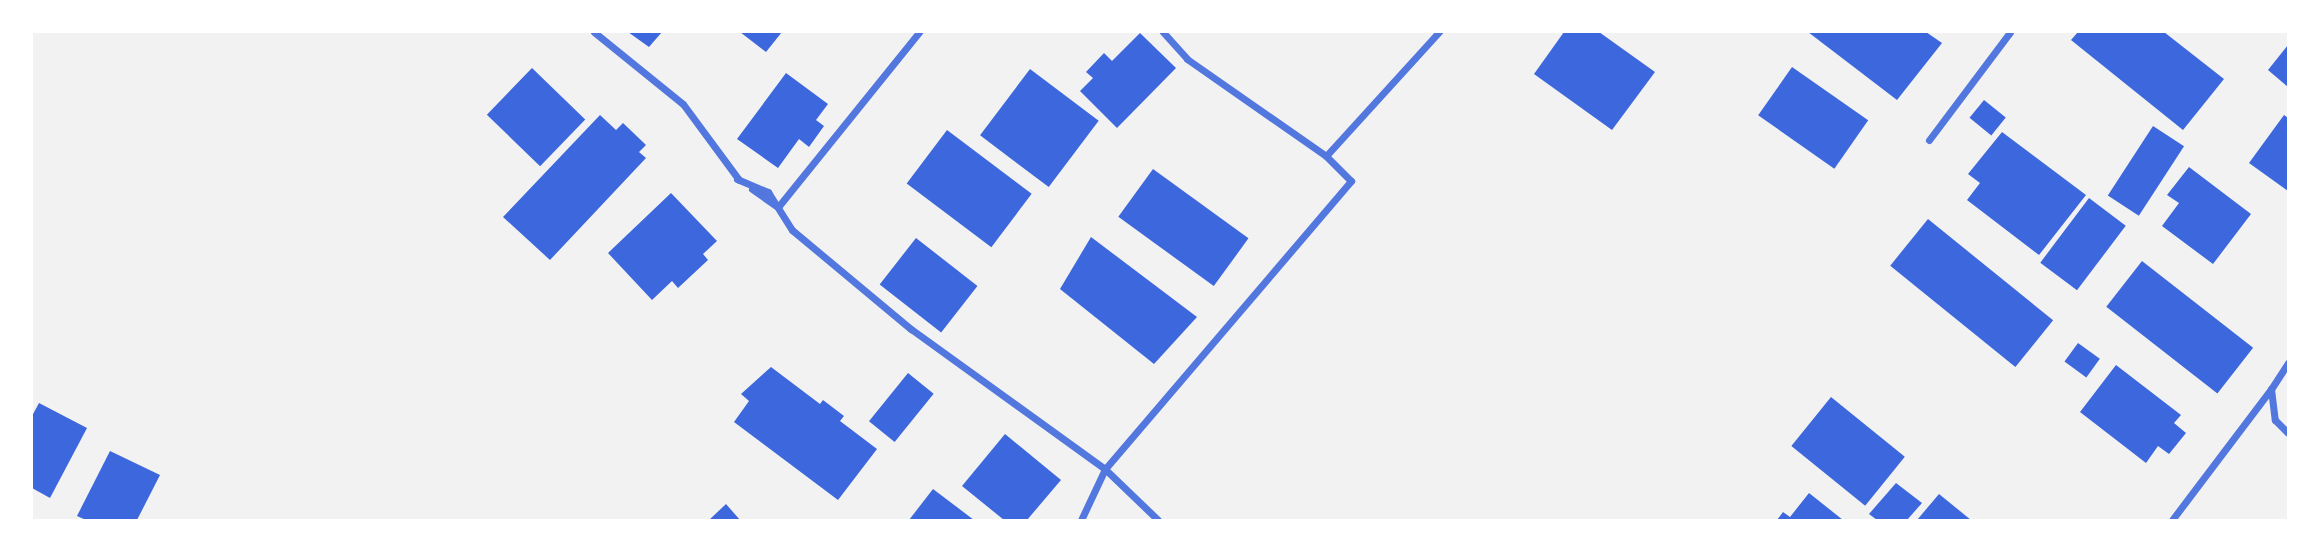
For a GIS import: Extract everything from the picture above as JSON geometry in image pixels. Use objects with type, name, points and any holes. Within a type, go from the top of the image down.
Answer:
[{"type":"street","points":[[594,32],[682,104],[737,179],[778,207],[919,32]]},
{"type":"street","points":[[1081,520],[1105,469],[1351,181],[1326,156],[1187,59],[1163,32]]},
{"type":"street","points":[[1326,156],[1439,32]]},
{"type":"street","points":[[1929,140],[2010,32]]},
{"type":"street","points":[[737,179],[768,192],[792,230],[911,329],[1105,469],[1158,520]]},
{"type":"street","points":[[2172,520],[2288,363]]},
{"type":"street","points":[[2271,389],[2275,419],[2288,433]]},
{"type":"building","points":[[628,32],[662,32],[649,47]]},
{"type":"building","points":[[740,32],[782,32],[766,52]]},
{"type":"building","points":[[1564,32],[1599,32],[1655,72],[1612,130],[1534,74]]},
{"type":"building","points":[[1808,32],[1926,32],[1942,43],[1897,100]]},
{"type":"building","points":[[2078,32],[2164,32],[2224,79],[2183,130],[2071,40]]},
{"type":"building","points":[[1140,33],[1176,68],[1117,128],[1080,91],[1093,78],[1086,72],[1104,53],[1112,61]]},
{"type":"building","points":[[2288,45],[2288,87],[2268,70]]},
{"type":"building","points":[[1792,67],[1868,120],[1834,169],[1758,115]]},
{"type":"building","points":[[532,68],[585,119],[540,166],[487,115]]},
{"type":"building","points":[[1030,69],[1099,121],[1049,187],[980,135]]},
{"type":"building","points":[[786,73],[828,104],[816,120],[824,126],[809,147],[799,139],[778,168],[737,139]]},
{"type":"building","points":[[1984,100],[2006,118],[1991,135],[1970,118]]},
{"type":"building","points":[[600,115],[616,130],[623,123],[646,145],[639,152],[646,158],[550,260],[503,217]]},
{"type":"building","points":[[2284,115],[2288,118],[2288,191],[2249,163]]},
{"type":"building","points":[[2153,126],[2184,146],[2139,216],[2108,196]]},
{"type":"building","points":[[947,130],[1032,194],[991,247],[907,184]]},
{"type":"building","points":[[2002,132],[2086,195],[2039,255],[1967,200],[1980,183],[1968,174]]},
{"type":"building","points":[[2189,167],[2251,214],[2213,264],[2162,226],[2179,203],[2167,195]]},
{"type":"building","points":[[1153,169],[1248,238],[1214,286],[1118,217]]},
{"type":"building","points":[[671,193],[717,241],[703,254],[708,260],[678,288],[672,281],[652,300],[608,253]]},
{"type":"building","points":[[2089,198],[2126,226],[2077,290],[2040,263]]},
{"type":"building","points":[[1928,219],[2053,320],[2015,367],[1890,266]]},
{"type":"building","points":[[1091,237],[1197,317],[1154,364],[1060,289]]},
{"type":"building","points":[[916,238],[977,286],[941,333],[880,284]]},
{"type":"building","points":[[2142,261],[2253,348],[2217,394],[2106,307]]},
{"type":"building","points":[[2078,343],[2100,359],[2086,377],[2064,362]]},
{"type":"building","points":[[2116,365],[2181,415],[2174,423],[2186,433],[2169,454],[2158,446],[2146,463],[2080,412]]},
{"type":"building","points":[[771,367],[820,404],[823,400],[844,416],[840,421],[877,449],[838,500],[734,422],[749,401],[741,394]]},
{"type":"building","points":[[908,373],[934,394],[895,442],[869,421]]},
{"type":"building","points":[[1831,397],[1905,457],[1865,506],[1791,446]]},
{"type":"building","points":[[39,403],[87,428],[50,498],[32,488],[32,416]]},
{"type":"building","points":[[1005,434],[1061,480],[1027,520],[1004,520],[962,486]]},
{"type":"building","points":[[110,451],[160,475],[137,520],[86,520],[77,516]]},
{"type":"building","points":[[1896,483],[1922,503],[1907,520],[1877,520],[1869,514]]},
{"type":"building","points":[[933,489],[974,520],[909,520]]},
{"type":"building","points":[[1809,493],[1843,520],[1777,520],[1783,512],[1790,517]]},
{"type":"building","points":[[1939,494],[1971,520],[1917,520]]},
{"type":"building","points":[[726,504],[740,520],[709,520]]}]
